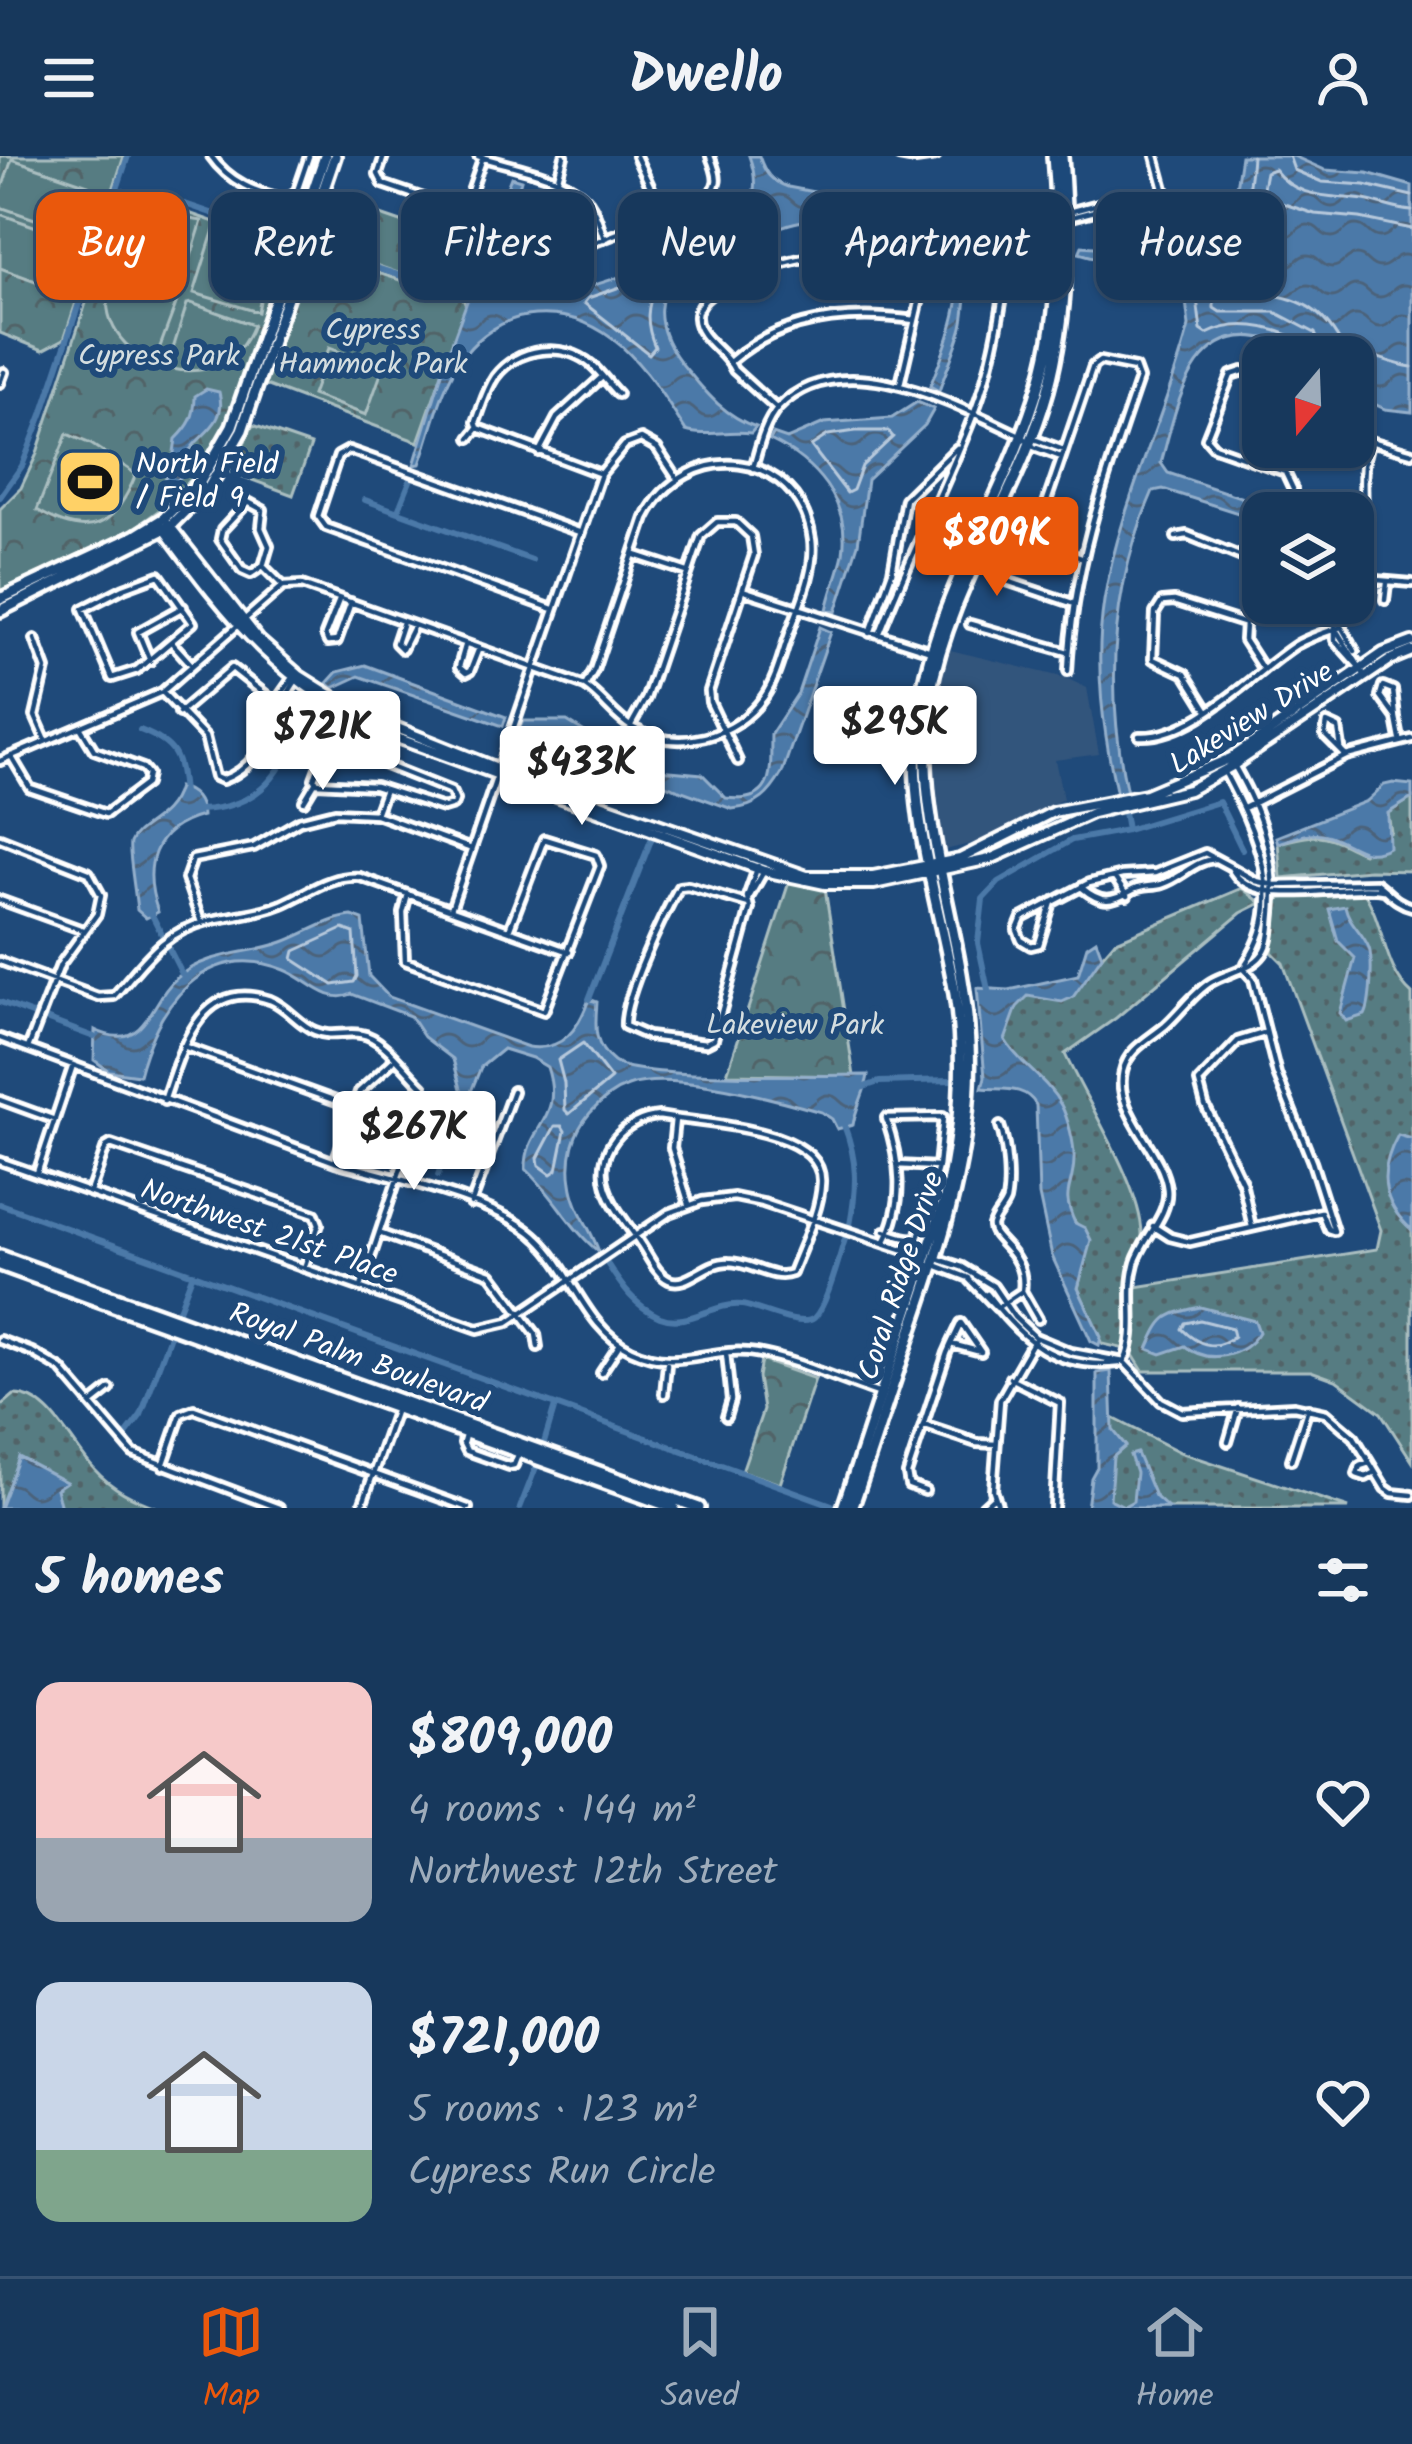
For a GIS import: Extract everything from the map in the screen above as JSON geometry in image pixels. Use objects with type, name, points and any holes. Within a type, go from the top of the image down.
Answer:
[{"type":"main road","points":[[0,599],[164,524],[200,482],[232,426],[325,156]]},
{"type":"main road","points":[[0,611],[164,524],[209,487],[232,453],[335,156]]},
{"type":"main road","name":"Coral Ridge Drive","points":[[1053,156],[1058,192]]},
{"type":"main road","name":"Coral Ridge Drive","points":[[1062,156],[1062,192]]},
{"type":"main road","name":"Coral Ridge Drive","points":[[848,1508],[964,1157],[970,1093],[965,996],[934,869],[927,792],[935,652],[1027,439],[1055,300]]},
{"type":"main road","name":"Royal Palm Boulevard","points":[[0,1256],[674,1508]]},
{"type":"main road","name":"Royal Palm Boulevard","points":[[0,1265],[699,1508]]},
{"type":"street","points":[[211,156],[239,183],[286,199],[297,191],[309,156]]},
{"type":"street","points":[[384,156],[379,180],[462,208],[480,157],[557,182],[590,203],[604,239]]},
{"type":"street","points":[[557,182],[564,156]]},
{"type":"street","points":[[636,156],[653,192]]},
{"type":"street","points":[[710,156],[718,187],[712,192]]},
{"type":"street","points":[[899,156],[936,156]]},
{"type":"street","points":[[1072,213],[1121,201],[1150,216],[1163,209],[1164,189],[1155,156]]},
{"type":"street","points":[[594,242],[618,234]]},
{"type":"street","points":[[777,409],[742,379],[699,327],[696,314],[709,298],[747,275],[804,257],[861,250],[915,258],[923,276],[900,384]]},
{"type":"street","points":[[879,635],[974,413],[1003,300]]},
{"type":"street","points":[[731,362],[780,332],[826,317],[875,315],[915,320]]},
{"type":"street","points":[[478,428],[476,422],[496,376],[520,356],[536,351],[565,352],[592,365],[618,394]]},
{"type":"street","points":[[1033,542],[1095,363],[1135,368],[1140,374],[1081,558],[1072,603],[1068,671]]},
{"type":"street","points":[[0,383],[4,372]]},
{"type":"street","points":[[1242,372],[1226,382],[1207,438],[1242,456]]},
{"type":"street","points":[[539,452],[557,418],[602,377]]},
{"type":"street","points":[[753,467],[777,409],[808,390],[866,379],[900,384],[1062,453]]},
{"type":"street","points":[[470,438],[478,428]]},
{"type":"street","points":[[478,428],[601,474]]},
{"type":"street","points":[[451,909],[601,474],[625,445],[641,440],[657,448],[676,477]]},
{"type":"street","points":[[871,633],[892,572],[904,499],[961,444]]},
{"type":"street","points":[[1374,444],[1412,453]]},
{"type":"street","points":[[553,609],[320,523],[318,516],[342,451],[349,450],[579,532]]},
{"type":"street","points":[[0,761],[159,693],[292,582],[585,686],[631,726],[669,740],[724,732],[752,711],[772,684],[812,556],[809,528],[790,492],[753,467],[722,463],[676,477],[652,503],[585,686]]},
{"type":"street","points":[[1274,468],[1289,475],[1293,490]]},
{"type":"street","points":[[928,479],[941,488]]},
{"type":"street","points":[[248,502],[263,510],[261,528],[269,546],[263,566],[251,574],[242,570],[220,539],[222,530],[248,502]]},
{"type":"street","points":[[631,726],[646,698],[687,572],[707,527],[736,522],[746,528],[754,545],[709,691],[738,761]]},
{"type":"street","name":"Lakeview Drive","points":[[164,524],[239,623],[295,680],[372,727],[762,867],[825,884],[874,884],[990,860],[1058,826],[1114,806]]},
{"type":"street","points":[[1072,603],[992,575],[989,568],[1007,533],[1081,558]]},
{"type":"street","points":[[1176,537],[1187,536],[1242,557]]},
{"type":"street","points":[[634,554],[687,572]]},
{"type":"street","points":[[263,566],[283,586]]},
{"type":"street","points":[[892,572],[902,575]]},
{"type":"street","points":[[159,575],[183,607],[193,623],[173,644],[119,679],[112,678],[83,609],[159,575]]},
{"type":"street","points":[[1374,581],[1412,584]]},
{"type":"street","points":[[1385,600],[1387,583]]},
{"type":"street","points":[[742,590],[935,652]]},
{"type":"street","points":[[339,598],[325,635],[328,642],[337,641],[351,602]]},
{"type":"street","points":[[1208,710],[1184,674],[1154,659],[1155,613],[1162,602],[1174,601],[1242,622]]},
{"type":"street","points":[[150,661],[138,632],[183,607]]},
{"type":"street","points":[[403,621],[398,647],[406,648],[415,625]]},
{"type":"street","name":"Lakeview Drive","points":[[239,623],[300,676],[357,712],[496,771]]},
{"type":"street","points":[[970,624],[1069,652]]},
{"type":"street","points":[[1243,624],[1247,648],[1264,669]]},
{"type":"street","points":[[1335,624],[1335,640],[1361,668]]},
{"type":"street","points":[[1336,629],[1361,668]]},
{"type":"street","points":[[1139,736],[1150,736],[1208,710],[1297,645],[1336,629]]},
{"type":"street","points":[[35,639],[46,669],[35,716],[46,741]]},
{"type":"street","points":[[173,644],[191,664]]},
{"type":"street","points":[[466,644],[460,667],[466,673],[479,648]]},
{"type":"street","name":"Lakeview Drive","points":[[934,869],[982,851],[1053,812],[1173,796],[1233,761],[1361,668],[1412,646]]},
{"type":"street","points":[[179,713],[232,668],[278,705]]},
{"type":"street","points":[[159,693],[205,737],[218,779],[246,769],[264,744],[278,705],[295,680]]},
{"type":"street","points":[[1396,718],[1380,696],[1383,686],[1393,690],[1400,739]]},
{"type":"street","points":[[11,756],[30,788],[106,814],[146,784],[148,774],[94,750],[80,727]]},
{"type":"street","points":[[1244,808],[1346,756],[1412,739]]},
{"type":"street","points":[[304,801],[316,781],[325,749],[333,744],[451,791],[455,800],[449,809],[385,789],[316,781]]},
{"type":"street","points":[[1341,748],[1346,756]]},
{"type":"street","points":[[1124,1362],[1132,1339],[1132,1274],[1143,1241],[1163,1211],[1168,1190],[1124,1099],[1123,1069],[1133,1049],[1166,1025],[1202,988],[1256,961],[1268,944],[1275,888],[1269,845],[1255,803],[1233,761]]},
{"type":"street","points":[[1222,767],[1259,845],[1266,887],[1259,941],[1243,968]]},
{"type":"street","points":[[376,814],[385,789]]},
{"type":"street","points":[[201,922],[186,878],[189,863],[198,856],[254,847],[315,815],[376,814],[471,848]]},
{"type":"street","points":[[0,838],[81,868],[94,878],[100,905],[53,981],[28,1048]]},
{"type":"street","points":[[408,895],[403,913],[405,961],[544,1011],[600,861],[596,855],[544,839],[509,930]]},
{"type":"street","points":[[1052,902],[1040,944],[1021,940],[1017,930],[1022,917],[1081,887],[1164,869],[1205,853],[1266,887],[1384,890],[1412,908]]},
{"type":"street","points":[[1081,887],[1108,902],[1137,888],[1168,882],[1204,860],[1221,860]]},
{"type":"street","points":[[748,901],[679,887],[643,963],[625,1026],[651,1036],[714,1040],[728,998],[748,901],[762,867]]},
{"type":"street","points":[[1164,869],[1168,882]]},
{"type":"street","points":[[0,961],[98,997],[114,997],[142,959],[201,922],[264,910],[341,876],[361,877],[569,952]]},
{"type":"street","points":[[1114,877],[1127,896]]},
{"type":"street","points":[[0,900],[83,930]]},
{"type":"street","points":[[1154,1226],[1190,1242],[1321,1212],[1334,1232],[1276,1074],[1252,979],[1243,968]]},
{"type":"street","points":[[164,1101],[195,1022],[216,1005],[242,997],[269,1000],[320,1033],[368,1035],[387,1049],[425,1091],[361,1287]]},
{"type":"street","points":[[1252,1227],[1242,1182],[1199,1082],[1238,1041],[1267,1032]]},
{"type":"street","points":[[0,1038],[335,1162],[472,1204],[526,1228],[546,1247],[595,1319],[620,1344],[668,1361],[726,1353],[768,1356],[885,1395]]},
{"type":"street","points":[[183,1046],[353,1107]]},
{"type":"street","points":[[248,1070],[252,1060]]},
{"type":"street","points":[[335,1162],[364,1084],[394,1060]]},
{"type":"street","points":[[37,1174],[74,1065]]},
{"type":"street","points":[[472,1204],[513,1091]]},
{"type":"street","points":[[0,1100],[56,1120]]},
{"type":"street","points":[[884,1243],[887,1232],[900,1193],[886,1118],[943,1117],[938,1167],[918,1238],[887,1232]]},
{"type":"street","points":[[675,1119],[672,1148],[689,1204]]},
{"type":"street","points":[[675,1119],[790,1140],[813,1154],[822,1180],[788,1276],[727,1262],[704,1267],[687,1280],[673,1281],[659,1272],[604,1184],[605,1156],[636,1120],[675,1119]]},
{"type":"street","points":[[998,1309],[1022,1291],[1024,1282],[1015,1253],[992,1227],[1006,1195],[1000,1126]]},
{"type":"street","points":[[90,1192],[110,1144],[203,1174],[315,1214],[318,1219],[304,1268]]},
{"type":"street","name":"Northwest 21st Place","points":[[0,1161],[478,1329],[498,1327],[522,1312]]},
{"type":"street","points":[[898,1165],[938,1167]]},
{"type":"street","points":[[522,1312],[689,1204],[749,1199],[982,1277],[1033,1341]]},
{"type":"street","points":[[379,1233],[491,1274],[522,1312],[538,1347]]},
{"type":"street","points":[[932,1260],[982,1287]]},
{"type":"street","points":[[967,1277],[1033,1341],[1070,1360],[1124,1362],[1161,1401],[1182,1412],[1308,1408],[1342,1424],[1392,1493],[1412,1495]]},
{"type":"street","points":[[1022,1291],[1038,1319]]},
{"type":"street","points":[[987,1294],[998,1309]]},
{"type":"street","points":[[925,1491],[906,1480],[923,1425],[952,1344],[961,1323],[981,1352],[952,1344]]},
{"type":"street","points":[[0,1340],[61,1369],[133,1453],[279,1508]]},
{"type":"street","points":[[999,1508],[993,1498],[1000,1400],[1033,1341]]},
{"type":"street","points":[[601,1373],[620,1344]]},
{"type":"street","points":[[726,1353],[731,1400],[726,1417]]},
{"type":"street","points":[[664,1394],[668,1361]]},
{"type":"street","points":[[1010,1378],[1060,1403],[1054,1508]]},
{"type":"street","points":[[92,1404],[110,1389]]},
{"type":"street","points":[[361,1508],[398,1404]]},
{"type":"street","points":[[1228,1442],[1238,1408]]},
{"type":"street","points":[[1291,1460],[1308,1408]]},
{"type":"street","points":[[163,1466],[187,1409],[469,1508]]},
{"type":"street","points":[[923,1425],[977,1443],[996,1444]]},
{"type":"street","points":[[466,1432],[466,1451],[509,1466],[520,1452]]},
{"type":"street","points":[[1369,1462],[1357,1474],[1374,1473]]},
{"type":"street","points":[[982,1508],[993,1498]]},
{"type":"shaded area","points":[[946,649],[1066,678],[1087,688],[1099,754],[1055,760],[1063,799],[982,841],[945,850],[929,759],[929,720]]},
{"type":"green space","points":[[0,156],[124,156],[112,192],[36,192],[36,300],[77,300],[64,339],[43,350],[0,333]]},
{"type":"green space","points":[[12,159],[88,185],[86,192],[36,192],[36,220],[0,207]]},
{"type":"green space","name":"Cypress Park","points":[[187,212],[211,221],[211,300],[268,300],[225,429],[202,468],[165,506],[129,532],[0,591],[0,509],[21,488],[87,300],[187,300]]},
{"type":"green space","points":[[0,214],[36,227],[36,281],[0,268]]},
{"type":"green space","name":"Cypress Hammock Park","points":[[377,214],[401,222],[401,274],[377,266]]},
{"type":"green space","points":[[187,219],[202,221],[187,270]]},
{"type":"green space","points":[[211,239],[211,298],[194,293]]},
{"type":"green space","name":"Cypress Hammock Park","points":[[377,273],[401,280],[401,300],[463,300],[466,306],[418,442],[263,384],[289,300],[377,300]]},
{"type":"green space","points":[[107,300],[177,301],[154,363],[121,338]]},
{"type":"green space","points":[[218,300],[260,300],[258,312]]},
{"type":"green space","points":[[187,304],[253,325],[239,349],[219,364],[195,371],[167,368]]},
{"type":"green space","points":[[329,348],[383,368],[366,415],[312,395]]},
{"type":"green space","points":[[253,425],[311,445],[293,495],[230,472]]},
{"type":"green space","name":"North Field / Field 9","points":[[67,434],[136,474],[119,507],[98,524],[71,525],[37,510]]},
{"type":"green space","points":[[1412,798],[1412,871],[1281,878],[1278,843],[1322,836],[1363,853],[1391,832],[1388,813]]},
{"type":"green space","name":"Lakeview Park","points":[[789,882],[825,888],[854,1076],[727,1074]]},
{"type":"green space","points":[[1242,888],[1261,903],[1241,913],[1116,1018],[1065,1054],[1123,1168],[1139,1214],[1142,1240],[1130,1288],[1377,1249],[1381,1230],[1283,963],[1272,952],[1279,898],[1364,893],[1395,972],[1412,994],[1412,1461],[1381,1413],[1336,1380],[1311,1371],[1143,1371],[1130,1350],[1103,1344],[1078,1289],[1089,1240],[1055,1196],[1040,1083],[988,1045],[1015,998],[1083,978],[1114,942]]},
{"type":"green space","points":[[761,1360],[815,1379],[780,1484],[742,1471],[763,1410],[758,1377]]},
{"type":"green space","points":[[14,1395],[27,1397],[50,1412],[108,1482],[158,1508],[0,1508],[0,1407]]},
{"type":"green space","points":[[1107,1415],[1180,1452],[1349,1508],[1122,1508],[1101,1501]]},
{"type":"water","points":[[749,156],[759,156],[777,182],[814,192],[802,192],[802,221],[778,228],[778,192],[753,192]]},
{"type":"water","points":[[1241,156],[1293,156],[1325,170],[1367,173],[1412,186],[1412,412],[1374,404],[1374,336],[1242,336],[1205,354],[1182,393],[1161,463],[1168,473],[1242,498],[1242,514],[1163,489],[1153,491],[1120,602],[1114,678],[1127,793],[1117,795],[1102,698],[1104,601],[1120,531],[1189,326],[1183,300],[1284,300],[1284,192],[1235,192]]},
{"type":"water","points":[[511,177],[521,180],[518,192],[505,192]]},
{"type":"water","points":[[1082,246],[1096,247],[1096,258],[1079,253]]},
{"type":"water","points":[[618,277],[618,300],[663,300],[662,324],[675,354],[709,396],[756,427],[751,433],[686,431],[640,365],[602,331],[554,315],[526,316],[493,329],[465,354],[444,393],[420,464],[414,465],[468,300],[594,300],[594,285]]},
{"type":"water","points":[[957,300],[966,300],[960,335],[939,391],[930,386]]},
{"type":"water","points":[[206,389],[219,392],[216,421],[186,456],[191,466],[166,492],[160,491],[172,465],[176,439],[192,415],[195,396]]},
{"type":"water","points":[[917,402],[934,409],[925,425],[867,480],[858,544],[836,612],[827,610],[843,554],[841,517],[815,471],[770,440],[773,434],[787,439],[824,423],[892,418]]},
{"type":"water","points":[[820,627],[831,632],[782,773],[768,793],[749,805],[732,809],[518,732],[523,721],[567,721],[632,761],[659,770],[702,774],[726,798],[755,796],[768,781],[771,734],[798,693]]},
{"type":"water","points":[[365,665],[506,717],[503,726],[359,676],[333,688],[327,683],[337,672]]},
{"type":"water","points":[[1393,783],[1412,785],[1412,798],[1388,813],[1389,847],[1364,851],[1320,834],[1278,843],[1276,837],[1367,801]]},
{"type":"water","points":[[178,787],[196,797],[202,816],[172,830],[155,852],[151,880],[158,912],[146,918],[137,910],[130,843],[168,808]]},
{"type":"water","points":[[1345,906],[1369,948],[1371,972],[1365,1015],[1346,1021],[1340,1013],[1355,958],[1338,941],[1329,909]]},
{"type":"water","points":[[352,916],[363,920],[369,976],[389,997],[540,1048],[568,1036],[589,999],[597,1002],[596,1027],[602,1049],[614,1062],[630,1068],[694,1074],[868,1075],[853,1125],[837,1129],[821,1112],[697,1084],[647,1082],[617,1091],[584,1120],[571,1155],[573,1192],[599,1252],[526,1169],[531,1142],[551,1100],[547,1067],[532,1058],[503,1049],[481,1067],[468,1099],[453,1059],[424,1037],[410,1016],[352,994],[326,994],[285,970],[231,963],[208,971],[172,1003],[139,1075],[109,1071],[94,1060],[95,1030],[117,1036],[134,1032],[172,982],[190,969]]},
{"type":"water","points":[[1096,940],[1102,956],[1073,997],[1062,1002],[1028,996],[1017,1007],[1005,1040],[1064,1110],[1074,1154],[1068,1204],[1075,1223],[1085,1228],[1091,1240],[1078,1288],[1101,1337],[1099,1345],[1091,1341],[1052,1256],[1039,1195],[1036,1105],[1019,1091],[982,1088],[977,988],[1009,990],[1078,975],[1087,946]]},
{"type":"water","points":[[1398,1135],[1412,1139],[1412,1230],[1394,1208],[1386,1186],[1387,1161]]},
{"type":"water","points":[[1200,1307],[1255,1321],[1259,1332],[1244,1347],[1225,1356],[1204,1355],[1185,1346],[1161,1354],[1148,1349],[1166,1318]]},
{"type":"water","points":[[1111,1371],[1113,1430],[1126,1446],[1113,1457],[1110,1499],[1124,1506],[1133,1501],[1136,1473],[1130,1455],[1137,1453],[1155,1496],[1168,1508],[1087,1508],[1097,1467],[1097,1373]]},
{"type":"water","points":[[19,1457],[66,1482],[56,1489],[61,1508],[0,1508]]},
{"type":"waterway","points":[[0,497],[22,466],[43,412],[128,156]]},
{"type":"waterway","points":[[187,205],[211,213]]},
{"type":"waterway","points":[[377,268],[401,276]]},
{"type":"waterway","points":[[398,511],[410,481]]},
{"type":"waterway","points":[[365,500],[532,560]]},
{"type":"waterway","points":[[198,810],[223,807],[260,790],[284,761],[313,703]]},
{"type":"waterway","points":[[140,730],[174,753],[183,794]]},
{"type":"waterway","points":[[1121,794],[1127,830]]},
{"type":"waterway","points":[[988,990],[978,943],[983,899],[999,882],[1072,840],[1127,830],[1219,802],[1242,849]]},
{"type":"waterway","points":[[589,999],[651,840]]},
{"type":"waterway","points":[[151,913],[182,974]]},
{"type":"waterway","points":[[0,1002],[94,1037]]},
{"type":"waterway","points":[[861,1088],[879,1082],[952,1080]]},
{"type":"waterway","points":[[438,1175],[465,1094]]},
{"type":"waterway","points":[[844,1125],[855,1174],[850,1225]]},
{"type":"waterway","points":[[0,1204],[832,1505]]},
{"type":"waterway","points":[[608,1265],[636,1302],[670,1320],[742,1305],[808,1321],[823,1303],[845,1239]]},
{"type":"waterway","points":[[178,1312],[193,1273]]},
{"type":"waterway","points":[[125,1436],[141,1415],[169,1338]]},
{"type":"waterway","points":[[544,1443],[555,1406]]},
{"type":"waterway","points":[[520,1508],[536,1467]]},
{"type":"place","name":"North Field / Field 9","points":[[90,482]]}]
